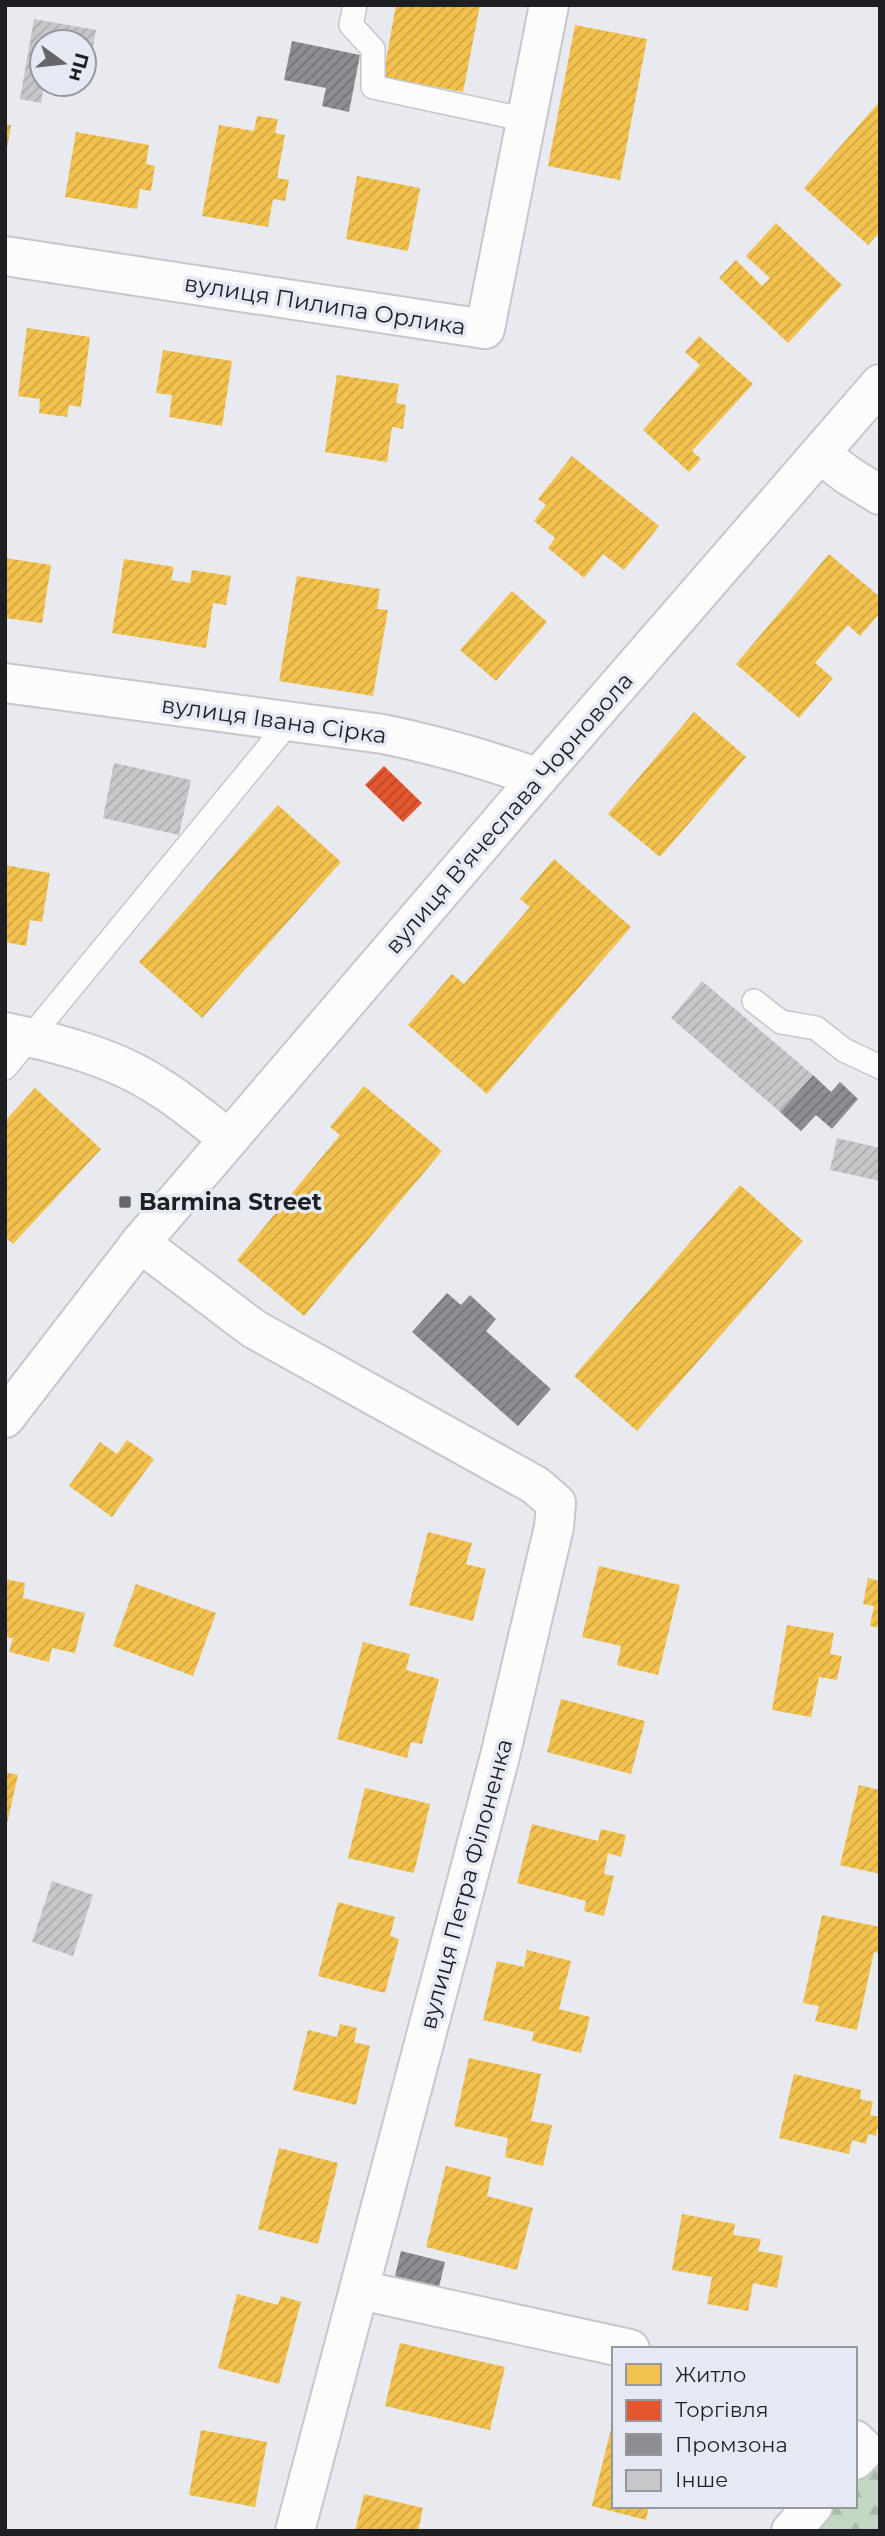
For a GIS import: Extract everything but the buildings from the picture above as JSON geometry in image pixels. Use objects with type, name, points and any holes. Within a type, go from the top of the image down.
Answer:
[{"type":"street","name":"вулиця Пилипа Орлика","points":[[5,256],[485,329],[549,5]]},
{"type":"street","name":"вулиця Вʼячеслава Чорновола","points":[[5,1418],[139,1243],[880,384]]},
{"type":"street","points":[[820,454],[880,495]]},
{"type":"street","name":"вулиця Івана Сірка","points":[[5,683],[290,720],[433,744],[538,778]]},
{"type":"street","points":[[18,1034],[98,1058],[138,1075],[159,1086],[229,1139]]},
{"type":"street","name":"вулиця Петра Філоненка","points":[[139,1243],[254,1329],[535,1485],[556,1503],[554,1527],[500,1756],[295,2531]]},
{"type":"street","points":[[360,2290],[621,2347]]},
{"type":"street","points":[[791,2531],[811,2508]]},
{"type":"lane","points":[[355,5],[351,25],[373,49],[373,86],[527,120]]},
{"type":"lane","points":[[5,1068],[18,1034],[290,720]]},
{"type":"lane","points":[[754,1001],[780,1022],[816,1028],[844,1050],[880,1067]]},
{"type":"green space","points":[[880,2456],[880,2531],[810,2531],[831,2508],[857,2508],[857,2480]]},
{"type":"place","name":"Barmina Street","points":[[125,1202]]}]
